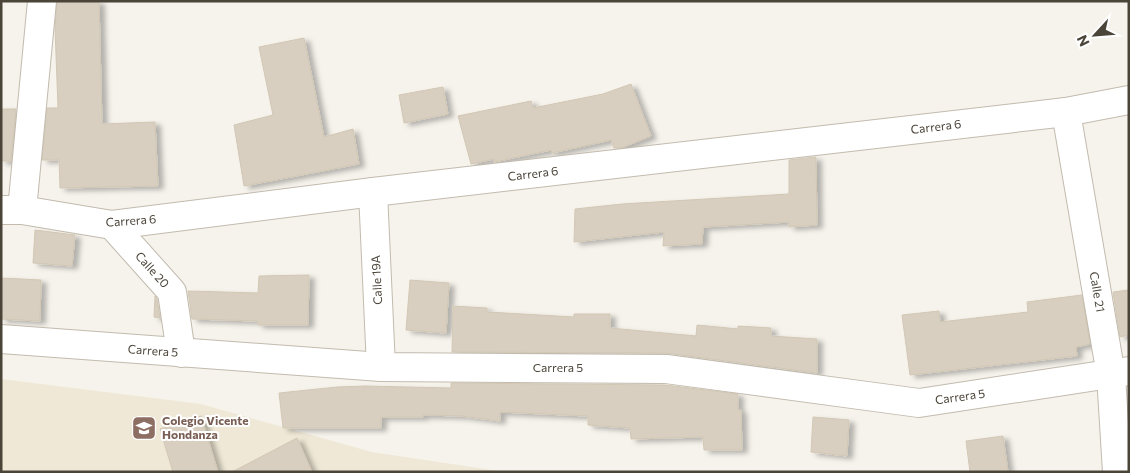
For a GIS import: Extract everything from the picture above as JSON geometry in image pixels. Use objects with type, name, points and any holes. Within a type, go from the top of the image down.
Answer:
[{"type":"street","points":[[12,210],[42,1]]},
{"type":"street","points":[[1066,112],[1129,100]]},
{"type":"street","name":"Carrera 6","points":[[12,210],[112,225],[373,192],[1066,112]]},
{"type":"street","name":"Calle 21","points":[[1066,112],[1120,373],[1117,472]]},
{"type":"street","name":"Calle 19A","points":[[373,192],[382,367]]},
{"type":"street","name":"Calle 20","points":[[112,225],[172,292],[181,353]]},
{"type":"street","name":"Carrera 5","points":[[1,339],[382,367],[666,369],[919,403],[1120,373]]},
{"type":"shaded area","name":"Colegio Vicente Hondanza","points":[[1,379],[201,404],[372,452],[505,472],[1,472]]},
{"type":"building","points":[[57,1],[99,1],[102,124],[155,122],[158,186],[60,188],[59,160],[42,160],[47,108],[58,108],[55,28]]},
{"type":"building","points":[[304,38],[324,137],[353,129],[359,164],[244,186],[234,125],[273,115],[259,47]]},
{"type":"building","points":[[631,84],[651,136],[621,148],[614,148],[611,140],[552,153],[551,150],[494,162],[494,159],[471,164],[458,116],[531,101],[533,108],[603,94]]},
{"type":"building","points":[[443,87],[448,114],[404,123],[399,95]]},
{"type":"building","points":[[1,109],[16,109],[11,161],[1,161]]},
{"type":"building","points":[[816,157],[817,225],[789,227],[789,222],[703,227],[702,244],[663,246],[664,232],[574,242],[575,209],[622,204],[789,194],[789,160]]},
{"type":"building","points":[[35,230],[75,235],[72,266],[33,263]]},
{"type":"building","points":[[309,275],[308,325],[258,325],[258,321],[192,319],[188,291],[258,293],[259,276]]},
{"type":"building","points":[[1,278],[41,280],[40,321],[1,319]]},
{"type":"building","points":[[410,280],[449,283],[446,333],[406,330]]},
{"type":"building","points":[[1129,290],[1129,335],[1120,337],[1113,292]]},
{"type":"building","points":[[1082,295],[1090,344],[1076,347],[1077,356],[910,375],[902,315],[939,311],[940,322],[1028,312],[1027,302]]},
{"type":"building","points":[[155,296],[157,299],[160,318],[154,317]]},
{"type":"building","points":[[453,306],[487,308],[487,312],[574,317],[574,314],[610,314],[610,328],[696,336],[697,325],[738,329],[738,326],[771,328],[771,336],[817,339],[817,373],[666,353],[452,352]]},
{"type":"building","points":[[451,383],[665,385],[738,394],[738,410],[741,410],[742,450],[704,450],[703,437],[631,439],[630,428],[588,425],[588,416],[500,412],[500,421],[462,416],[423,415],[423,417],[381,417],[381,428],[283,428],[279,393],[365,386],[451,388]]},
{"type":"building","points":[[201,416],[218,472],[173,472],[160,429]]},
{"type":"building","points":[[813,417],[849,420],[847,456],[811,452]]},
{"type":"building","points":[[1003,436],[1008,472],[970,472],[966,441]]},
{"type":"building","points":[[297,438],[312,472],[232,472]]},
{"type":"place","name":"Colegio Vicente Hondanza","points":[[144,428]]}]
